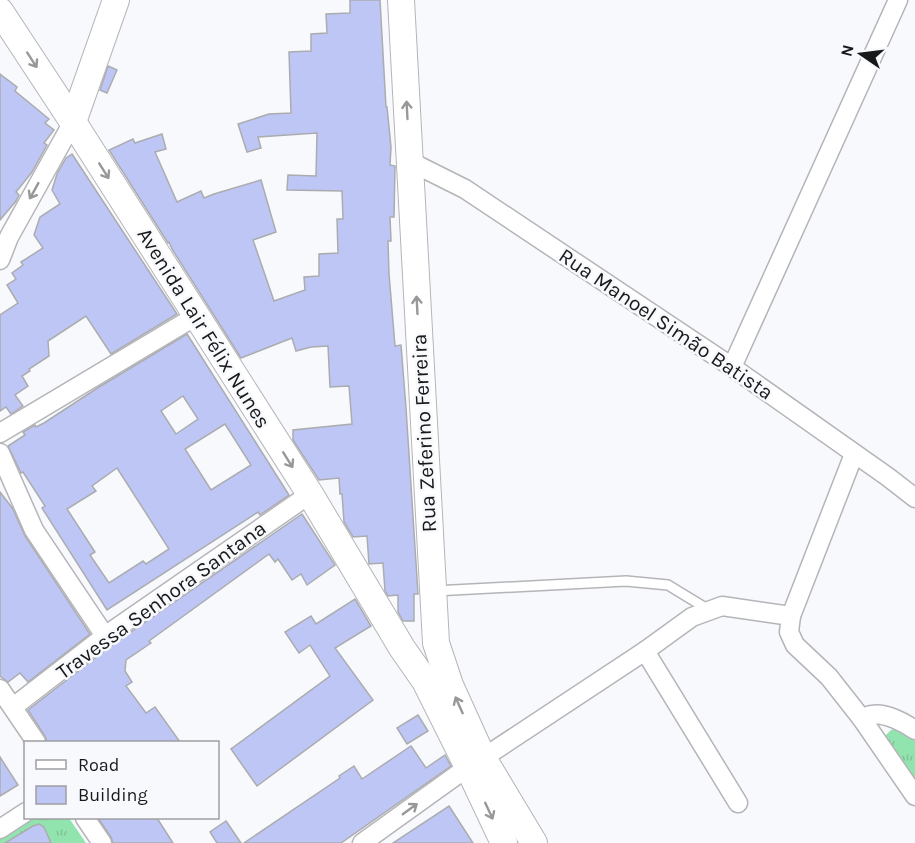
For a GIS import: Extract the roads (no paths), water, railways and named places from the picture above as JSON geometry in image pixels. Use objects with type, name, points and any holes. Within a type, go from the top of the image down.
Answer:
[{"type":"main road","points":[[73,122],[116,0]]},
{"type":"main road","name":"Rua Zeferino Ferreira","points":[[401,0],[436,643],[504,843]]},
{"type":"main road","name":"Avenida Lair Félix Nunes","points":[[0,11],[309,494],[402,648]]},
{"type":"main road","points":[[402,648],[415,651],[436,643]]},
{"type":"main road","name":"Rua Zeferino Ferreira","points":[[402,648],[476,763],[534,843]]},
{"type":"street","points":[[732,367],[898,0]]},
{"type":"street","points":[[0,260],[9,237],[73,122]]},
{"type":"street","name":"Rua Manoel Simão Batista","points":[[410,160],[465,189],[732,367],[915,498]]},
{"type":"street","points":[[0,433],[196,316]]},
{"type":"street","points":[[0,453],[34,530],[105,636]]},
{"type":"street","points":[[854,454],[790,616],[789,632],[795,645],[829,677],[862,718],[915,796]]},
{"type":"street","name":"Travessa Senhora Santana","points":[[13,707],[105,636],[309,494]]},
{"type":"street","points":[[362,843],[476,763],[692,618],[722,606],[790,616]]},
{"type":"street","points":[[645,651],[738,803]]},
{"type":"street","points":[[0,689],[35,741]]},
{"type":"street","points":[[862,718],[874,714],[887,716],[915,730]]},
{"type":"street","points":[[0,829],[24,813]]},
{"type":"street","points":[[86,819],[102,843]]},
{"type":"lane","points":[[433,591],[626,581],[668,585],[709,610]]}]
